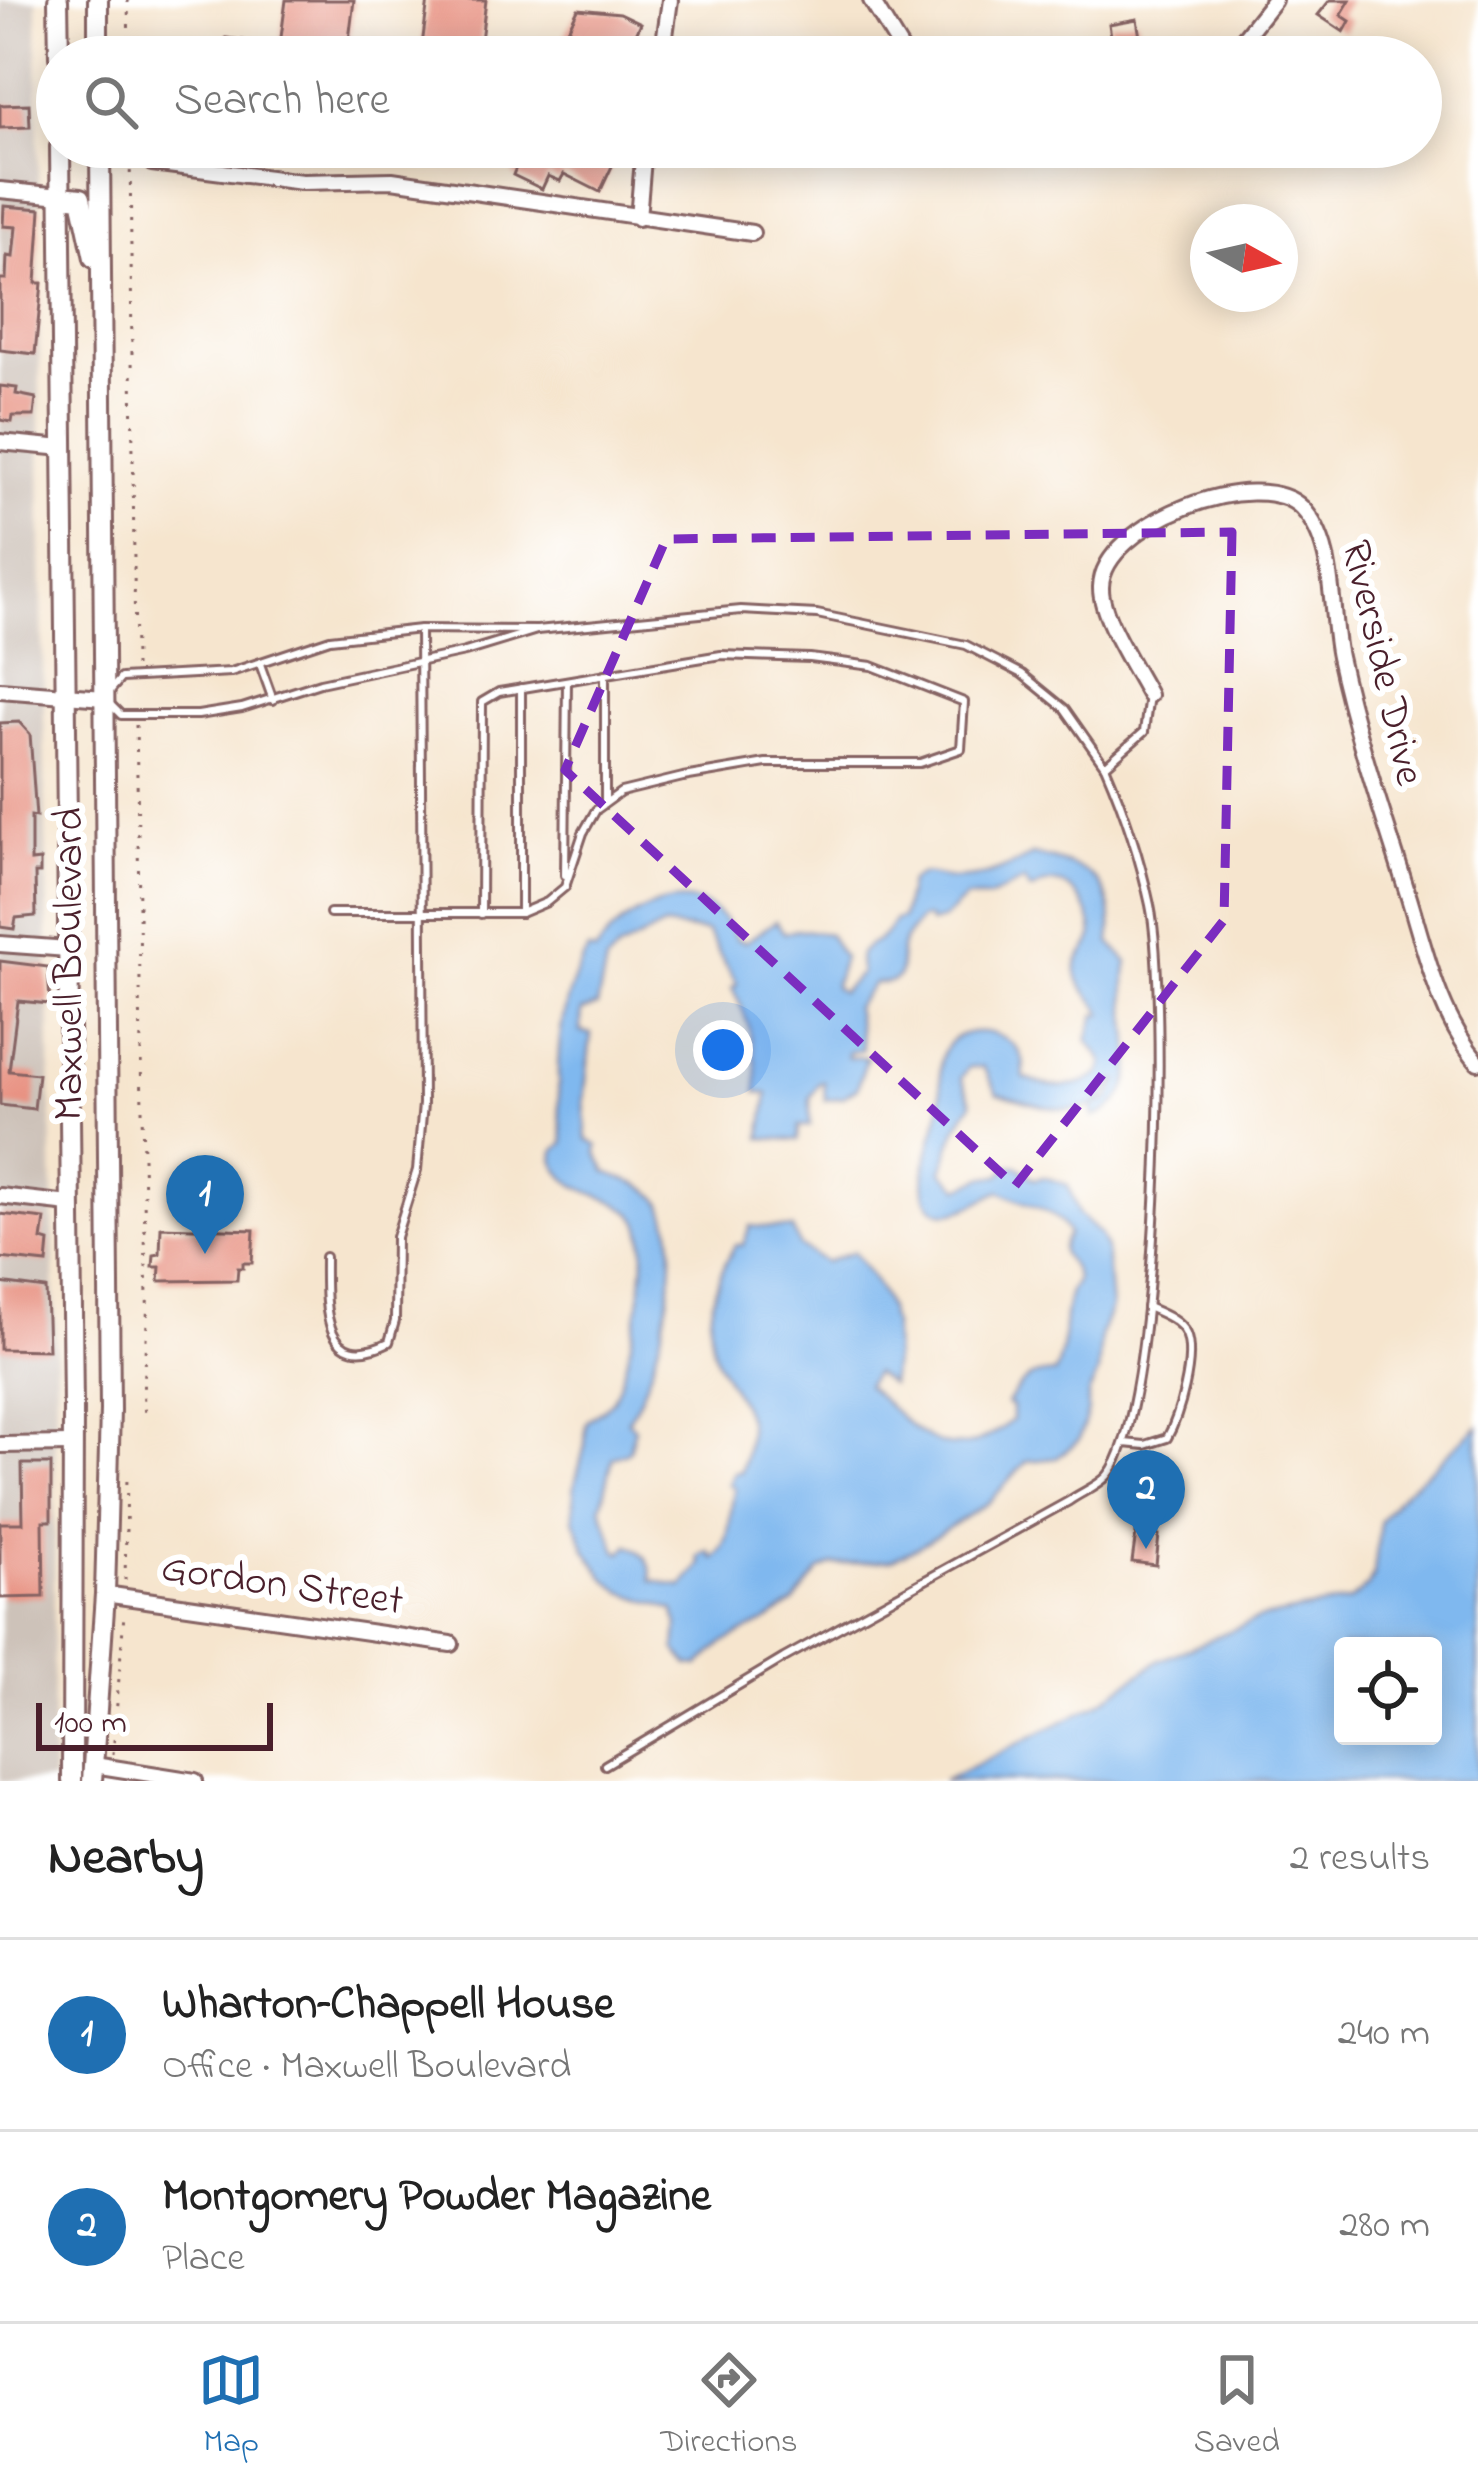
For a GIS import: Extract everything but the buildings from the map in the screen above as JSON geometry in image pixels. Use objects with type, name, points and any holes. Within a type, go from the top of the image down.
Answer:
[{"type":"main road","points":[[58,0],[59,36]]},
{"type":"main road","points":[[98,0],[98,36]]},
{"type":"main road","name":"Maxwell Boulevard","points":[[60,168],[72,1781]]},
{"type":"main road","name":"Maxwell Boulevard","points":[[93,1773],[110,1410],[100,168]]},
{"type":"main road","points":[[61,196],[81,198],[101,280]]},
{"type":"street","points":[[665,36],[670,0]]},
{"type":"street","points":[[872,0],[893,36]]},
{"type":"street","points":[[1246,36],[1274,0]]},
{"type":"street","points":[[191,168],[302,182],[392,180],[752,232]]},
{"type":"street","points":[[638,218],[642,168]]},
{"type":"street","points":[[0,190],[61,196]]},
{"type":"street","points":[[0,442],[63,448]]},
{"type":"street","name":"Riverside Drive","points":[[1149,695],[1105,609],[1100,584],[1109,558],[1127,538],[1186,509],[1236,492],[1259,490],[1284,496],[1305,511],[1324,555],[1337,646],[1371,776],[1446,1007],[1478,1062]]},
{"type":"street","points":[[0,690],[104,698]]},
{"type":"street","points":[[0,944],[68,949]]},
{"type":"street","points":[[0,1196],[69,1204]]},
{"type":"street","points":[[0,1444],[70,1444]]},
{"type":"street","name":"Gordon Street","points":[[104,1594],[451,1644]]},
{"type":"street","points":[[93,1773],[195,1781]]},
{"type":"lane","points":[[537,630],[198,716],[121,715],[104,698],[121,678],[196,677],[260,664],[330,639],[420,629],[537,630],[741,610],[817,614],[966,645],[1022,674],[1065,709],[1105,766],[1150,906],[1158,967],[1155,1244],[1124,1443],[1107,1476],[605,1765]]},
{"type":"lane","points":[[325,1257],[325,1323],[334,1339],[354,1348],[377,1348],[389,1342],[395,1321],[396,1237],[417,1170],[423,1104],[420,629]]},
{"type":"lane","points":[[329,913],[422,914],[481,914],[521,913],[547,902],[565,887],[583,833],[596,811],[621,792],[766,763],[920,763],[961,748],[964,702],[872,666],[721,655],[499,692],[482,702],[481,914]]},
{"type":"lane","points":[[260,664],[273,700]]},
{"type":"lane","points":[[605,674],[605,804]]},
{"type":"lane","points":[[565,887],[567,681]]},
{"type":"lane","points":[[520,688],[521,913]]},
{"type":"lane","points":[[1105,766],[1144,732],[1149,695]]},
{"type":"lane","points":[[1124,1443],[1145,1445],[1167,1438],[1178,1418],[1188,1352],[1186,1333],[1169,1316],[1147,1307]]},
{"type":"path","points":[[128,0],[129,36]]},
{"type":"path","points":[[130,168],[136,678]]},
{"type":"path","points":[[136,716],[145,1414]]},
{"type":"highlighted area","points":[[1232,532],[1224,920],[1015,1186],[565,770],[666,539]]},
{"type":"shaded area","points":[[0,0],[37,0],[56,1378],[52,1781],[0,1781]]},
{"type":"water","points":[[1032,855],[1083,870],[1095,879],[1109,904],[1110,943],[1128,962],[1130,1072],[1125,1091],[1113,1106],[1094,1117],[1092,1107],[1109,1100],[1119,1081],[1093,1105],[1062,1109],[997,1093],[983,1067],[969,1067],[961,1078],[972,1103],[956,1129],[942,1171],[960,1188],[984,1177],[1000,1176],[1009,1166],[1035,1179],[1068,1185],[1079,1215],[1099,1234],[1106,1249],[1111,1308],[1101,1333],[1098,1374],[1088,1394],[1079,1440],[1057,1458],[1027,1461],[989,1502],[918,1547],[892,1560],[832,1565],[819,1571],[794,1603],[723,1643],[699,1666],[689,1665],[676,1650],[674,1610],[622,1592],[604,1577],[574,1519],[574,1488],[586,1423],[610,1403],[619,1384],[639,1306],[644,1251],[635,1216],[569,1181],[554,1159],[564,1143],[558,1093],[563,1019],[577,972],[588,950],[595,952],[629,918],[680,900],[712,909],[736,939],[745,942],[776,921],[784,933],[797,929],[829,934],[843,958],[834,987],[841,992],[861,973],[861,952],[902,918],[909,882],[914,878],[923,874],[955,879],[983,876]],"holes":[[[1024,881],[1030,890],[1058,883],[1074,893],[1087,911],[1092,939],[1077,973],[1103,1014],[1096,1015],[1088,1040],[1104,1062],[1101,1073],[1073,1086],[1044,1085],[1024,1078],[1018,1050],[999,1036],[976,1032],[954,1039],[941,1062],[940,1111],[924,1182],[931,1206],[942,1212],[964,1209],[1001,1191],[1062,1224],[1068,1234],[1062,1253],[1076,1280],[1067,1303],[1055,1373],[1021,1384],[1007,1404],[1012,1406],[1012,1420],[989,1436],[968,1444],[933,1440],[866,1385],[874,1373],[890,1384],[894,1344],[884,1298],[853,1252],[825,1262],[800,1247],[792,1229],[750,1226],[743,1245],[735,1245],[721,1273],[710,1319],[713,1350],[748,1425],[741,1472],[734,1472],[729,1485],[735,1488],[727,1535],[713,1559],[709,1551],[698,1557],[701,1564],[683,1587],[652,1580],[640,1551],[629,1545],[617,1551],[601,1507],[613,1457],[629,1451],[635,1428],[628,1420],[658,1345],[672,1252],[662,1204],[645,1188],[607,1172],[598,1146],[587,1139],[584,1100],[591,1034],[580,1032],[582,1011],[597,1006],[606,963],[617,951],[664,926],[707,932],[737,984],[732,988],[752,1038],[757,1092],[768,1094],[761,1138],[798,1140],[799,1126],[810,1126],[810,1098],[819,1083],[824,1082],[825,1100],[857,1088],[867,1057],[848,1058],[848,1053],[862,1049],[855,1007],[874,983],[898,976],[903,943],[920,919],[942,920],[966,898],[988,898]]]},
{"type":"water","points":[[1478,1426],[1478,1781],[943,1781],[1096,1705],[1160,1660],[1258,1619],[1349,1601],[1368,1586],[1374,1574],[1380,1521],[1398,1498]]},
{"type":"place","name":"Wharton–Chappell House","points":[[205,1254]]},
{"type":"place","name":"Montgomery Powder Magazine","points":[[1146,1549]]}]
